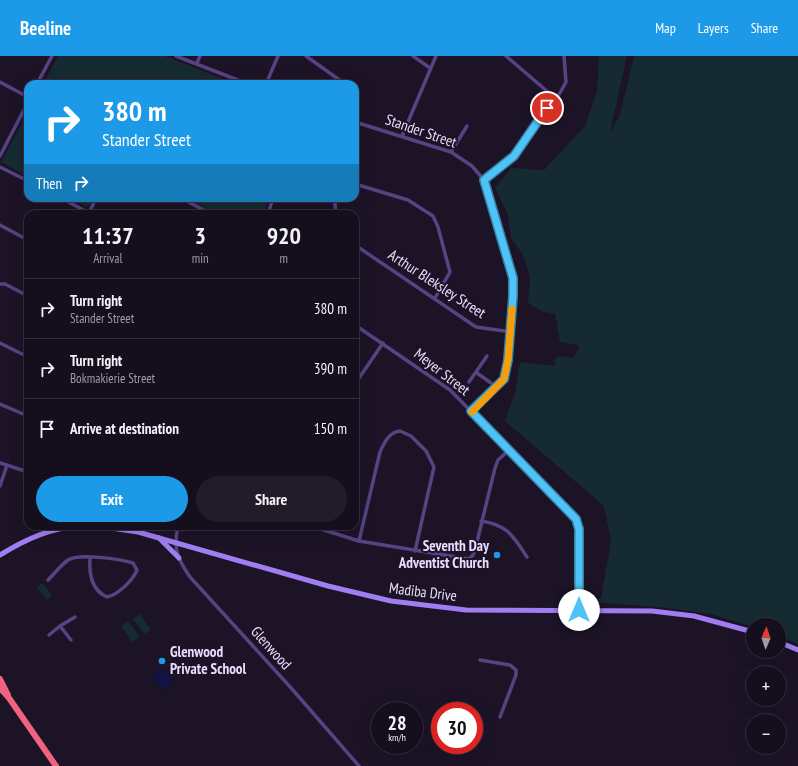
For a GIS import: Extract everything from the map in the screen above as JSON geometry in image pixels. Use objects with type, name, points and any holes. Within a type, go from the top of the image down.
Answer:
[{"type":"highway","points":[[0,679],[9,698]]},
{"type":"highway","points":[[0,688],[9,698],[56,766]]},
{"type":"street","points":[[39,80],[52,56]]},
{"type":"street","points":[[176,56],[238,80]]},
{"type":"street","points":[[197,63],[200,56]]},
{"type":"street","points":[[268,80],[278,56]]},
{"type":"street","points":[[306,56],[339,80]]},
{"type":"street","points":[[413,56],[430,68]]},
{"type":"street","points":[[402,136],[436,56]]},
{"type":"street","points":[[506,56],[555,98]]},
{"type":"street","points":[[484,180],[514,156],[560,93],[566,82],[564,56]]},
{"type":"street","points":[[0,82],[24,95]]},
{"type":"street","points":[[0,156],[24,110]]},
{"type":"street","name":"Stander Street","points":[[359,123],[452,152],[472,166],[484,180],[513,281],[511,332],[504,379],[471,411]]},
{"type":"street","points":[[452,152],[467,126]]},
{"type":"street","points":[[0,167],[24,179]]},
{"type":"street","points":[[359,185],[408,200],[434,218],[450,272],[434,298]]},
{"type":"street","points":[[69,202],[84,210]]},
{"type":"street","points":[[188,202],[204,210]]},
{"type":"street","points":[[0,226],[24,238]]},
{"type":"street","name":"Arthur Bleksley Street","points":[[359,248],[476,328],[511,332]]},
{"type":"street","points":[[0,284],[5,284],[24,294]]},
{"type":"street","name":"Meyer Street","points":[[359,328],[443,385],[471,411],[573,515],[577,521],[579,529],[579,610]]},
{"type":"street","points":[[0,343],[24,355]]},
{"type":"street","points":[[359,378],[383,343]]},
{"type":"street","points":[[469,382],[477,373],[486,356]]},
{"type":"street","points":[[477,373],[491,384]]},
{"type":"street","points":[[0,404],[24,414]]},
{"type":"street","points":[[359,541],[380,452],[386,441],[393,433],[400,431],[411,436],[426,451],[434,467],[415,551]]},
{"type":"street","points":[[324,530],[359,541],[469,559],[473,555],[495,468],[498,460],[509,450]]},
{"type":"street","points":[[0,463],[24,471]]},
{"type":"street","points":[[0,486],[7,465]]},
{"type":"street","points":[[482,521],[495,523],[504,527],[527,556]]},
{"type":"street","points":[[0,555],[23,542],[56,530]]},
{"type":"street","name":"Madiba Drive","points":[[126,530],[158,537],[328,586],[391,601],[466,610],[579,610],[652,612],[694,616],[746,630]]},
{"type":"street","points":[[175,542],[177,530]]},
{"type":"street","points":[[158,537],[179,558]]},
{"type":"street","name":"Glenwood","points":[[175,542],[179,558],[190,577],[292,689],[359,766]]},
{"type":"street","points":[[48,580],[68,560],[74,558],[90,558],[118,559],[133,563],[137,570],[131,580],[113,595],[107,597],[100,592],[92,581],[89,571],[90,558]]},
{"type":"street","points":[[49,635],[75,617]]},
{"type":"street","points":[[60,626],[72,640]]},
{"type":"street","points":[[786,645],[798,650]]},
{"type":"street","points":[[480,660],[510,664],[516,670],[516,675],[500,717]]},
{"type":"shaded area","points":[[58,56],[165,56],[226,80],[45,80]]},
{"type":"shaded area","points":[[599,56],[627,56],[610,133],[620,115],[634,56],[798,56],[798,644],[786,639],[786,618],[746,618],[746,625],[711,614],[659,607],[603,603],[585,605],[584,600],[601,598],[611,542],[604,506],[505,421],[515,393],[520,362],[555,366],[555,358],[560,356],[572,358],[579,350],[578,345],[560,342],[555,314],[543,312],[528,303],[530,281],[528,270],[523,255],[511,238],[508,215],[495,188],[511,168],[544,170],[585,126],[597,91]]},
{"type":"shaded area","points":[[24,119],[24,175],[1,162]]},
{"type":"shaded area","points":[[76,202],[92,202],[86,207]]},
{"type":"shaded area","points":[[193,202],[268,202],[264,210],[208,210]]},
{"type":"shaded area","points":[[42,583],[52,595],[47,600],[37,588]]},
{"type":"shaded area","points":[[140,614],[151,630],[144,634],[133,619]]},
{"type":"shaded area","points":[[128,621],[140,637],[132,642],[121,626]]},
{"type":"shaded area","points":[[162,668],[175,682],[163,691],[151,677]]},
{"type":"slow traffic","points":[[472,412],[471,411],[504,379],[508,360],[512,309]]},
{"type":"place","name":"Seventh Day Adventist Church","points":[[497,555]]},
{"type":"place","name":"Glenwood Private School","points":[[162,661]]},
{"type":"route","points":[[547,108],[514,156],[484,180],[491,200],[514,286],[508,360],[504,379],[471,411],[576,519],[579,529],[579,610]]}]
